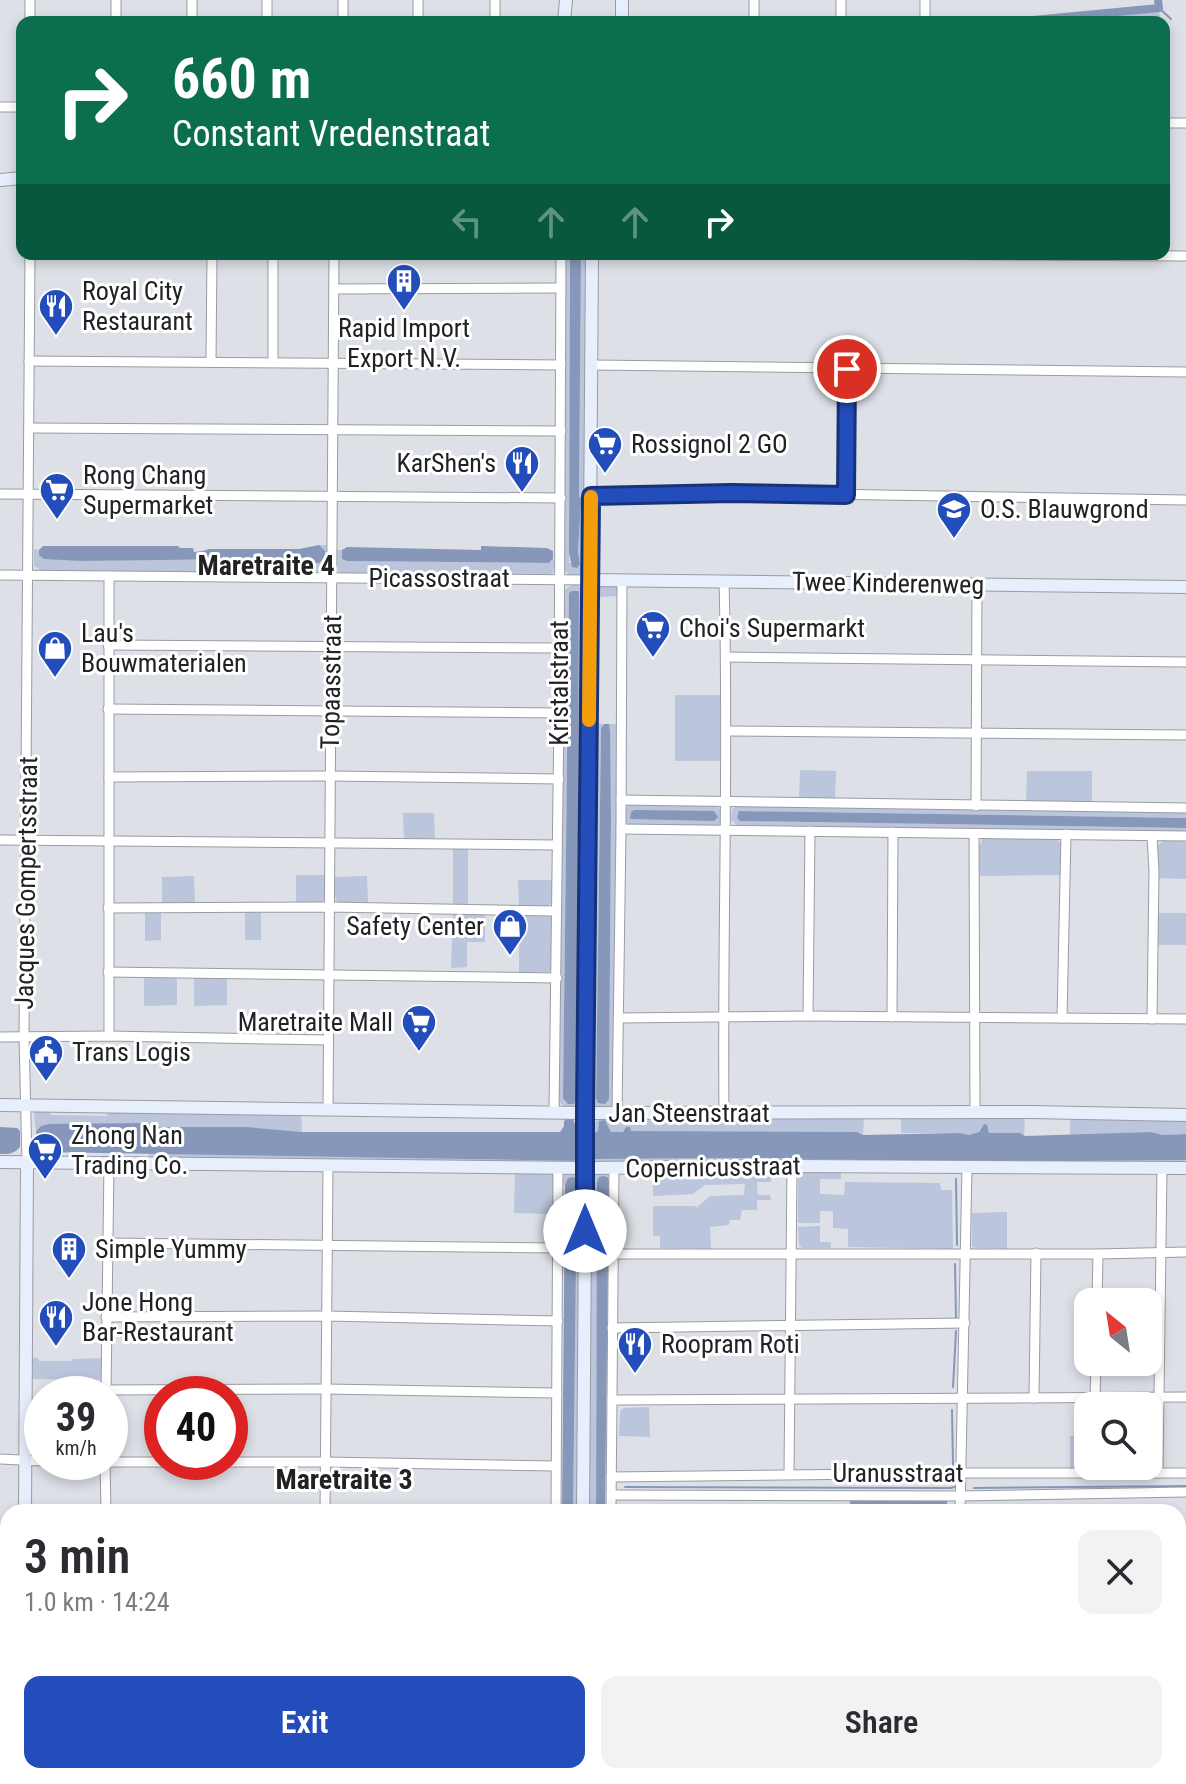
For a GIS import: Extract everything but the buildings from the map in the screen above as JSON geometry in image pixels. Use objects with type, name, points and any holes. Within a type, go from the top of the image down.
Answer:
[{"type":"street","name":"Jacques Gompertsstraat","points":[[25,1376],[30,260]]},
{"type":"street","points":[[211,362],[212,260]]},
{"type":"street","points":[[273,260],[273,362]]},
{"type":"street","name":"Topaasstraat","points":[[328,1109],[334,260]]},
{"type":"street","name":"Kristalstraat","points":[[554,1112],[561,260]]},
{"type":"street","points":[[583,1504],[592,260]]},
{"type":"street","points":[[334,289],[561,288]]},
{"type":"street","points":[[29,361],[561,365]]},
{"type":"street","points":[[592,365],[1186,372]]},
{"type":"street","points":[[846,495],[847,369]]},
{"type":"street","points":[[29,428],[561,431]]},
{"type":"street","points":[[591,496],[728,493],[1186,500]]},
{"type":"street","points":[[0,494],[561,498]]},
{"type":"street","name":"Picassostraat","points":[[0,575],[590,580]]},
{"type":"street","points":[[109,576],[109,1036]]},
{"type":"street","name":"Twee Kinderenweg","points":[[590,580],[1186,587]]},
{"type":"street","points":[[617,1112],[622,580]]},
{"type":"street","points":[[724,581],[724,1114]]},
{"type":"street","points":[[976,806],[977,584]]},
{"type":"street","points":[[108,645],[559,648]]},
{"type":"street","points":[[726,657],[1186,662]]},
{"type":"street","points":[[108,709],[559,713]]},
{"type":"street","points":[[726,731],[1186,735]]},
{"type":"street","points":[[109,777],[559,779]]},
{"type":"street","points":[[621,800],[1186,808]]},
{"type":"street","points":[[621,829],[1186,836]]},
{"type":"street","points":[[808,1016],[810,831]]},
{"type":"street","points":[[892,1017],[893,832]]},
{"type":"street","points":[[974,834],[975,1113]]},
{"type":"street","points":[[1062,1018],[1066,834]]},
{"type":"street","points":[[1152,836],[1152,1019]]},
{"type":"street","points":[[0,840],[557,845]]},
{"type":"street","points":[[108,908],[330,907],[556,911]]},
{"type":"street","points":[[108,972],[557,978]]},
{"type":"street","points":[[619,1018],[1186,1019]]},
{"type":"street","points":[[0,1037],[328,1040]]},
{"type":"street","name":"Jan Steenstraat","points":[[0,1105],[27,1109],[1186,1115]]},
{"type":"street","name":"Copernicusstraat","points":[[0,1162],[27,1158],[109,1162],[558,1168],[1186,1168]]},
{"type":"street","points":[[106,1376],[109,1162]]},
{"type":"street","points":[[325,1504],[328,1166]]},
{"type":"street","points":[[789,1474],[792,1166]]},
{"type":"street","points":[[556,1504],[558,1168]]},
{"type":"street","points":[[611,1504],[614,1168]]},
{"type":"street","points":[[960,1504],[967,1168]]},
{"type":"street","points":[[1158,1392],[1162,1168]]},
{"type":"street","points":[[108,1243],[558,1248]]},
{"type":"street","points":[[612,1254],[1186,1252]]},
{"type":"street","points":[[1034,1398],[1036,1253]]},
{"type":"street","points":[[1097,1288],[1098,1254]]},
{"type":"street","points":[[106,1317],[327,1316],[558,1321]]},
{"type":"street","points":[[612,1328],[965,1323]]},
{"type":"street","points":[[128,1392],[326,1389],[557,1393]]},
{"type":"street","points":[[612,1400],[1074,1397]]},
{"type":"street","points":[[1162,1397],[1186,1397]]},
{"type":"street","points":[[0,1459],[24,1460]]},
{"type":"street","points":[[128,1462],[556,1466]]},
{"type":"street","name":"Uranusstraat","points":[[611,1477],[1074,1473]]},
{"type":"street","name":"Uranusstraat","points":[[1162,1473],[1186,1473]]},
{"type":"street","name":"Jacques Gompertsstraat","points":[[24,1480],[25,1504]]},
{"type":"street","points":[[105,1480],[106,1504]]},
{"type":"street","name":"Uranusstraat","points":[[611,1495],[960,1496],[1186,1492]]},
{"type":"shaded area","points":[[1159,11],[1160,16],[1113,16]]},
{"type":"shaded area","points":[[565,260],[570,260],[569,563],[580,564],[581,260],[586,260],[585,568],[578,575],[569,575],[563,568]]},
{"type":"shaded area","points":[[570,260],[581,260],[579,497],[583,501],[578,552],[580,564],[577,568],[572,567],[569,553]]},
{"type":"shaded area","points":[[319,545],[329,545],[328,570],[318,574],[42,571],[34,566],[34,549],[39,550],[39,555],[82,561],[309,561],[325,558],[325,552]]},
{"type":"shaded area","points":[[319,545],[325,551],[325,558],[319,563],[234,559],[82,561],[44,559],[39,555],[43,546],[178,546],[193,548],[194,552],[209,549],[299,549]]},
{"type":"shaded area","points":[[481,546],[547,548],[553,551],[553,559],[549,563],[342,559],[342,550],[347,547],[481,550]]},
{"type":"shaded area","points":[[337,550],[342,550],[342,558],[347,561],[549,563],[555,559],[553,573],[549,574],[342,573],[338,571]]},
{"type":"shaded area","points":[[601,584],[614,584],[618,589],[618,596],[598,597],[597,723],[603,724],[596,1098],[609,1099],[609,724],[617,724],[615,1101],[605,1109],[596,1108],[591,1098],[594,592]]},
{"type":"shaded area","points":[[571,585],[578,585],[584,591],[582,1097],[575,1107],[568,1108],[559,1100],[564,591]],"holes":[[[577,591],[577,1097],[563,1098],[569,594]]]},
{"type":"shaded area","points":[[569,593],[579,593],[577,1097],[574,1104],[568,1104],[563,1098]]},
{"type":"shaded area","points":[[675,695],[722,695],[722,761],[675,761]]},
{"type":"shaded area","points":[[609,724],[610,731],[611,815],[609,1099],[605,1104],[598,1103],[596,1098],[601,728]]},
{"type":"shaded area","points":[[800,770],[836,771],[835,799],[799,799]]},
{"type":"shaded area","points":[[1027,771],[1092,771],[1092,802],[1026,802]]},
{"type":"shaded area","points":[[629,805],[715,805],[722,817],[719,825],[629,825],[625,821],[625,809]]},
{"type":"shaded area","points":[[738,806],[1186,812],[1186,818],[740,811],[737,818],[740,821],[1186,828],[1186,832],[737,825],[731,820],[732,810]]},
{"type":"shaded area","points":[[634,810],[714,811],[718,817],[714,821],[630,819]]},
{"type":"shaded area","points":[[739,811],[1186,818],[1186,828],[740,821],[737,818]]},
{"type":"shaded area","points":[[403,813],[434,813],[435,839],[404,839]]},
{"type":"shaded area","points":[[983,838],[1055,838],[1061,843],[1061,875],[978,876],[979,846]]},
{"type":"shaded area","points":[[1164,840],[1186,840],[1186,879],[1157,878],[1156,847]]},
{"type":"shaded area","points":[[453,846],[468,846],[468,905],[453,905]]},
{"type":"shaded area","points":[[296,875],[326,875],[326,894],[321,903],[296,904]]},
{"type":"shaded area","points":[[194,876],[195,903],[162,904],[162,877]]},
{"type":"shaded area","points":[[367,876],[368,904],[340,904],[337,901],[334,877]]},
{"type":"shaded area","points":[[518,880],[552,880],[550,905],[519,906]]},
{"type":"shaded area","points":[[245,910],[261,910],[261,940],[245,940]]},
{"type":"shaded area","points":[[145,912],[161,912],[161,940],[145,941]]},
{"type":"shaded area","points":[[453,912],[485,912],[485,942],[467,942],[467,967],[451,968]]},
{"type":"shaded area","points":[[1156,913],[1186,913],[1186,945],[1156,945]]},
{"type":"shaded area","points":[[519,914],[548,914],[553,919],[553,969],[549,972],[519,974]]},
{"type":"shaded area","points":[[144,976],[177,976],[177,1005],[144,1006]]},
{"type":"shaded area","points":[[194,976],[227,976],[227,1005],[194,1006]]},
{"type":"shaded area","points":[[50,1109],[50,1115],[107,1116],[108,1110],[301,1112],[302,1132],[247,1127],[150,1127],[146,1123],[41,1126],[36,1131],[36,1111]]},
{"type":"shaded area","points":[[864,1116],[863,1135],[857,1132],[631,1131],[629,1127],[623,1132],[611,1132],[605,1121],[599,1121],[598,1131],[594,1133],[593,1126],[597,1119]]},
{"type":"shaded area","points":[[901,1116],[1025,1116],[1024,1136],[1020,1133],[989,1133],[981,1127],[979,1132],[969,1135],[901,1133]]},
{"type":"shaded area","points":[[1070,1118],[1186,1118],[1186,1134],[1070,1135]]},
{"type":"shaded area","points":[[567,1119],[573,1119],[579,1133],[579,1161],[39,1152],[36,1131],[49,1124],[146,1123],[150,1127],[247,1127],[302,1132],[560,1132]]},
{"type":"shaded area","points":[[605,1120],[611,1132],[623,1132],[630,1127],[631,1131],[969,1135],[979,1132],[984,1124],[989,1133],[1020,1133],[1025,1136],[1151,1132],[1186,1134],[1186,1160],[593,1159],[594,1133],[598,1131],[599,1121]]},
{"type":"shaded area","points":[[0,1127],[20,1131],[20,1147],[16,1151],[0,1154]]},
{"type":"shaded area","points":[[148,1153],[579,1161],[579,1164],[150,1159]]},
{"type":"shaded area","points":[[593,1159],[956,1162],[1186,1160],[1186,1166],[593,1164]]},
{"type":"shaded area","points":[[778,1169],[778,1178],[771,1178],[771,1182],[757,1182],[758,1195],[770,1195],[771,1200],[757,1200],[757,1210],[742,1210],[740,1220],[730,1220],[729,1225],[710,1227],[711,1249],[660,1248],[660,1236],[653,1236],[653,1206],[696,1208],[710,1196],[744,1195],[745,1184],[705,1185],[693,1194],[653,1196],[653,1171]]},
{"type":"shaded area","points":[[515,1171],[553,1173],[554,1214],[514,1213]]},
{"type":"shaded area","points":[[802,1171],[841,1171],[841,1179],[820,1179],[820,1194],[844,1195],[845,1182],[940,1183],[941,1190],[952,1190],[953,1249],[848,1247],[848,1229],[833,1228],[833,1211],[820,1211],[820,1223],[798,1223],[798,1175]]},
{"type":"shaded area","points":[[599,1172],[609,1176],[597,1182],[596,1504],[587,1504],[590,1178]]},
{"type":"shaded area","points":[[575,1174],[581,1182],[580,1504],[573,1504],[577,1182],[575,1178],[569,1178],[562,1186],[564,1175]]},
{"type":"shaded area","points":[[573,1177],[577,1182],[573,1504],[562,1504],[565,1185],[568,1178]]},
{"type":"shaded area","points":[[599,1177],[608,1177],[609,1182],[605,1504],[596,1504]]},
{"type":"shaded area","points":[[1007,1212],[1007,1249],[972,1247],[972,1213]]},
{"type":"shaded area","points":[[820,1226],[820,1242],[831,1242],[831,1248],[802,1248],[798,1227]]},
{"type":"shaded area","points":[[29,1358],[71,1361],[103,1358],[103,1376],[29,1376]]},
{"type":"shaded area","points":[[649,1407],[650,1437],[619,1436],[620,1411],[624,1408]]},
{"type":"shaded area","points":[[1070,1436],[1074,1436],[1074,1468],[1070,1468]]},
{"type":"shaded area","points":[[850,1497],[947,1499],[947,1504],[850,1504]]},
{"type":"waterway","points":[[1075,16],[1159,8],[1158,0]]},
{"type":"waterway","points":[[1159,8],[1168,16]]},
{"type":"waterway","points":[[956,1179],[957,1245]]},
{"type":"waterway","points":[[955,1264],[956,1318]]},
{"type":"waterway","points":[[953,1387],[956,1331]]},
{"type":"waterway","points":[[952,1410],[953,1465]]},
{"type":"waterway","points":[[974,1488],[1186,1486]]},
{"type":"waterway","points":[[625,1487],[955,1487]]},
{"type":"slow traffic","points":[[589,720],[591,497]]},
{"type":"place","name":"Rapid Import Export N.V.","points":[[404,312]]},
{"type":"place","name":"Royal City Restaurant","points":[[56,337]]},
{"type":"place","name":"Rossignol 2 GO","points":[[605,475]]},
{"type":"place","name":"KarShen's","points":[[522,494]]},
{"type":"place","name":"Rong Chang Supermarket","points":[[57,521]]},
{"type":"place","name":"O.S. Blauwgrond","points":[[954,540]]},
{"type":"place","name":"Choi's Supermarkt","points":[[653,659]]},
{"type":"place","name":"Lau's Bouwmaterialen","points":[[55,679]]},
{"type":"place","name":"Safety Center","points":[[510,957]]},
{"type":"place","name":"Maretraite Mall","points":[[419,1053]]},
{"type":"place","name":"Trans Logis","points":[[46,1083]]},
{"type":"place","name":"Zhong Nan Trading Co.","points":[[45,1181]]},
{"type":"place","name":"Simple Yummy","points":[[69,1280]]},
{"type":"place","name":"Jone Hong Bar-Restaurant","points":[[56,1348]]},
{"type":"place","name":"Roopram Roti","points":[[635,1375]]},
{"type":"district","name":"Maretraite 4","points":[[266,565]]},
{"type":"district","name":"Maretraite 3","points":[[344,1479]]},
{"type":"route","points":[[585,1231],[591,496],[653,493],[846,495],[847,369]]}]
